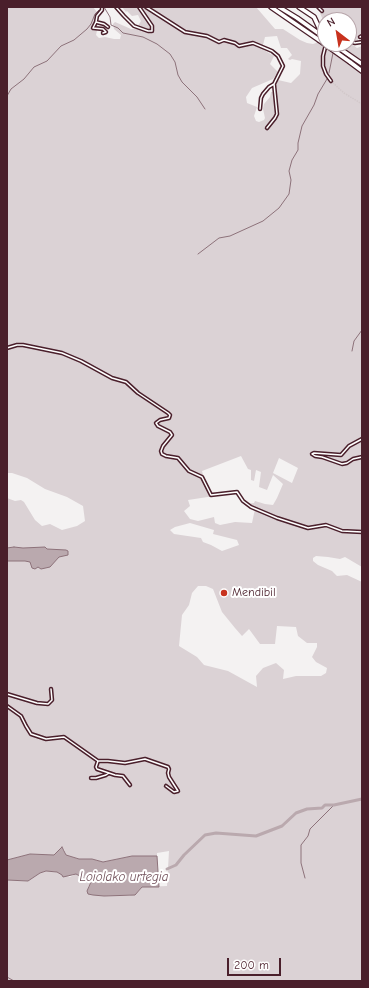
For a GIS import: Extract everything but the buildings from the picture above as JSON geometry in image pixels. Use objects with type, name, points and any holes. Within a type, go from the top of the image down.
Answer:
[{"type":"highway","points":[[271,7],[362,71]]},
{"type":"highway","points":[[279,7],[317,31]]},
{"type":"highway","points":[[299,7],[314,17],[317,23]]},
{"type":"highway","points":[[345,52],[362,64]]},
{"type":"street","points":[[102,7],[93,28],[103,29],[106,32],[103,33]]},
{"type":"street","points":[[116,7],[134,26],[152,31],[152,26],[139,7]]},
{"type":"street","points":[[146,7],[185,32],[201,34],[220,42],[222,40],[235,43],[239,46],[253,43],[272,51],[278,56],[283,66],[274,84],[263,94],[260,109]]},
{"type":"street","points":[[318,7],[322,11]]},
{"type":"street","points":[[96,22],[104,24],[108,27]]},
{"type":"street","points":[[324,52],[323,66],[331,81]]},
{"type":"street","points":[[268,128],[278,114],[274,84]]},
{"type":"street","points":[[7,348],[23,344],[62,353],[81,361],[112,378],[126,382],[138,393],[169,414],[169,418],[160,420],[156,423],[172,435],[163,446],[161,451],[162,454],[178,458],[189,471],[202,477],[211,495],[237,492],[243,502],[251,507],[277,518],[308,528],[326,525],[342,531],[362,532]]},
{"type":"street","points":[[362,439],[349,446],[341,455],[312,454],[342,464],[362,456]]},
{"type":"street","points":[[7,694],[37,703],[48,704],[52,700],[51,688]]},
{"type":"street","points":[[7,706],[21,716],[31,734],[46,739],[64,737],[98,761],[125,763],[144,759],[168,767],[170,769],[170,777],[178,791],[174,792],[166,786]]},
{"type":"street","points":[[98,761],[96,768],[123,776],[130,785]]},
{"type":"street","points":[[91,778],[106,776],[109,773]]},
{"type":"shaded area","points":[[7,7],[93,7],[97,12],[94,22],[98,26],[96,35],[99,38],[105,37],[120,39],[121,35],[114,29],[113,24],[115,22],[131,29],[136,29],[141,21],[138,15],[132,16],[122,7],[256,7],[275,29],[283,29],[307,43],[313,44],[317,42],[317,52],[357,52],[357,48],[362,46],[362,567],[345,557],[340,559],[316,556],[313,558],[313,561],[318,565],[332,571],[337,576],[347,575],[362,582],[362,981],[7,981],[7,880],[28,881],[46,871],[57,872],[70,877],[76,874],[92,882],[88,887],[104,896],[129,896],[138,892],[142,887],[167,886],[169,851],[157,853],[157,856],[132,856],[103,862],[92,859],[79,859],[66,855],[64,849],[59,850],[54,855],[30,854],[7,860],[7,498],[15,501],[21,500],[24,502],[35,520],[42,526],[50,524],[62,530],[77,526],[85,521],[83,506],[67,497],[45,489],[27,478],[12,473],[7,473]],"holes":[[[277,36],[281,48],[287,48],[292,55],[288,59],[301,61],[300,74],[291,83],[278,80],[276,85],[277,92],[271,92],[270,97],[264,104],[263,109],[265,118],[259,122],[256,121],[254,116],[257,107],[247,103],[246,97],[252,88],[273,79],[278,72],[270,64],[274,56],[262,49],[265,37]],[[241,456],[248,469],[251,470],[251,480],[254,481],[256,470],[261,472],[259,487],[267,490],[273,475],[283,484],[273,505],[255,501],[254,503],[247,504],[239,490],[211,494],[202,471]],[[279,458],[298,468],[292,483],[273,473]],[[234,493],[246,506],[255,509],[252,523],[235,522],[220,525],[215,523],[214,517],[198,521],[190,519],[184,511],[190,506],[188,500]],[[190,523],[214,530],[213,534],[237,540],[239,545],[222,551],[203,542],[201,538],[174,534],[170,530]],[[198,586],[206,586],[213,589],[222,612],[235,628],[242,636],[249,629],[260,644],[275,644],[277,626],[296,627],[298,636],[307,643],[317,643],[317,647],[312,657],[316,662],[327,668],[326,673],[321,676],[296,676],[283,679],[284,670],[276,663],[263,668],[256,676],[257,687],[228,671],[204,665],[197,657],[179,646],[182,615],[189,605],[192,593]]]},
{"type":"shaded area","points":[[319,7],[362,7],[362,34],[359,35],[358,40],[357,12],[321,12],[322,11]]},
{"type":"water","points":[[45,547],[47,549],[66,550],[68,551],[68,555],[59,557],[50,567],[41,569],[38,567],[35,569],[32,568],[30,562],[7,561],[7,548]]},
{"type":"water","name":"Loiolako urtegia","points":[[62,847],[66,855],[79,859],[92,859],[103,862],[132,856],[157,856],[159,887],[142,887],[135,895],[104,896],[88,894],[87,891],[91,882],[76,874],[63,877],[57,872],[46,871],[28,881],[7,880],[7,860],[30,854],[54,855]]},
{"type":"waterway","points":[[104,7],[110,17],[111,25],[118,28],[123,33],[143,37],[157,44],[170,54],[175,62],[178,75],[182,82],[197,97],[205,109]]},
{"type":"waterway","points":[[7,96],[11,89],[24,79],[34,67],[47,61],[61,46],[74,40],[87,29],[95,14],[99,10]]},
{"type":"waterway","points":[[329,73],[333,53]]},
{"type":"waterway","points":[[198,254],[219,238],[230,236],[263,221],[279,208],[289,194],[291,180],[289,171],[292,160],[298,150],[302,126],[327,79]]},
{"type":"waterway","points":[[352,351],[354,341],[362,330]]},
{"type":"waterway","points":[[167,869],[176,865],[205,835],[216,833],[256,836],[282,826],[296,813],[307,809],[322,808],[325,805],[334,805],[362,799]]},
{"type":"waterway","points":[[305,878],[301,863],[301,845],[308,836],[310,829],[334,805]]},
{"type":"waterway","points":[[7,977],[14,981]]},
{"type":"tunnel","points":[[331,81],[344,93],[362,104]]},
{"type":"place","name":"Mendibil","points":[[224,593]]}]
